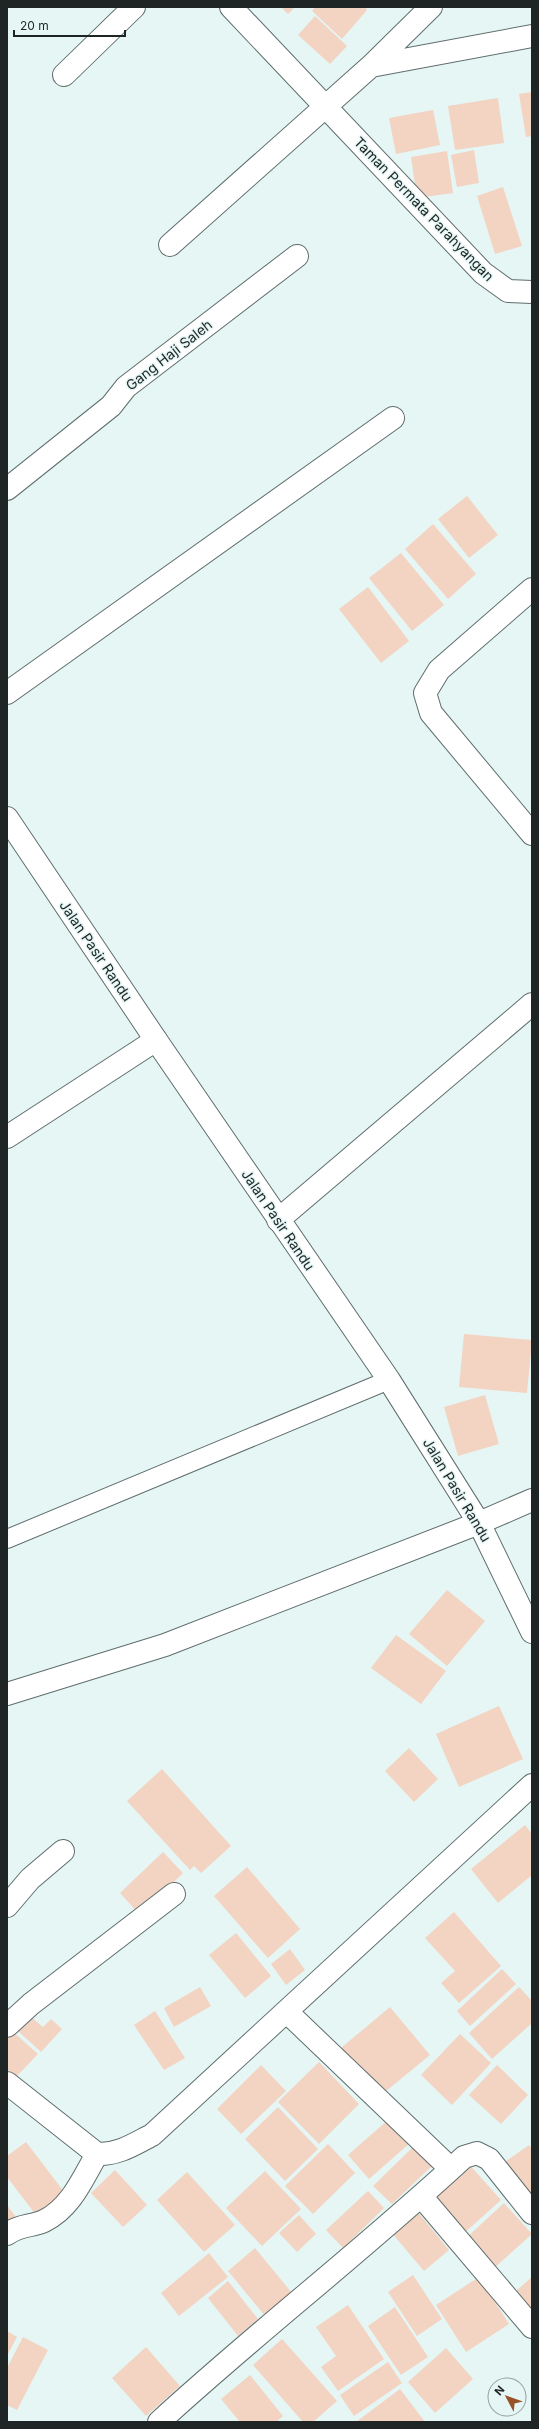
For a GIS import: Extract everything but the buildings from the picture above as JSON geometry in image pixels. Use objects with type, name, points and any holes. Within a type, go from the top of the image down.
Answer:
[{"type":"street","points":[[64,75],[134,7]]},
{"type":"street","name":"Taman Permata Parahyangan","points":[[231,7],[483,273],[508,291],[532,292]]},
{"type":"street","points":[[170,245],[371,66],[431,7]]},
{"type":"street","points":[[371,66],[532,36]]},
{"type":"street","name":"Gang Haji Saleh","points":[[7,489],[111,406],[126,387],[296,256]]},
{"type":"street","points":[[7,693],[393,418]]},
{"type":"street","points":[[532,589],[439,670],[425,693],[431,713],[532,834]]},
{"type":"street","name":"Jalan Pasir Randu","points":[[7,818],[278,1220],[389,1380],[479,1523],[532,1632]]},
{"type":"street","points":[[278,1220],[532,1004]]},
{"type":"street","points":[[7,1137],[156,1040]]},
{"type":"street","points":[[7,1694],[165,1645],[479,1523],[532,1500]]},
{"type":"street","points":[[7,2083],[97,2154],[107,2155],[122,2150],[152,2135],[287,2012],[532,1784]]},
{"type":"street","points":[[7,1906],[30,1879],[63,1851]]},
{"type":"street","points":[[7,2026],[31,2004],[174,1894]]},
{"type":"street","points":[[287,2012],[451,2169]]},
{"type":"street","points":[[159,2422],[220,2365],[361,2249],[464,2158],[477,2153],[489,2159],[532,2213]]},
{"type":"street","points":[[7,2234],[17,2227],[44,2221],[63,2208],[97,2154]]},
{"type":"street","points":[[421,2196],[532,2327]]},
{"type":"lane","points":[[7,1539],[389,1380]]}]
